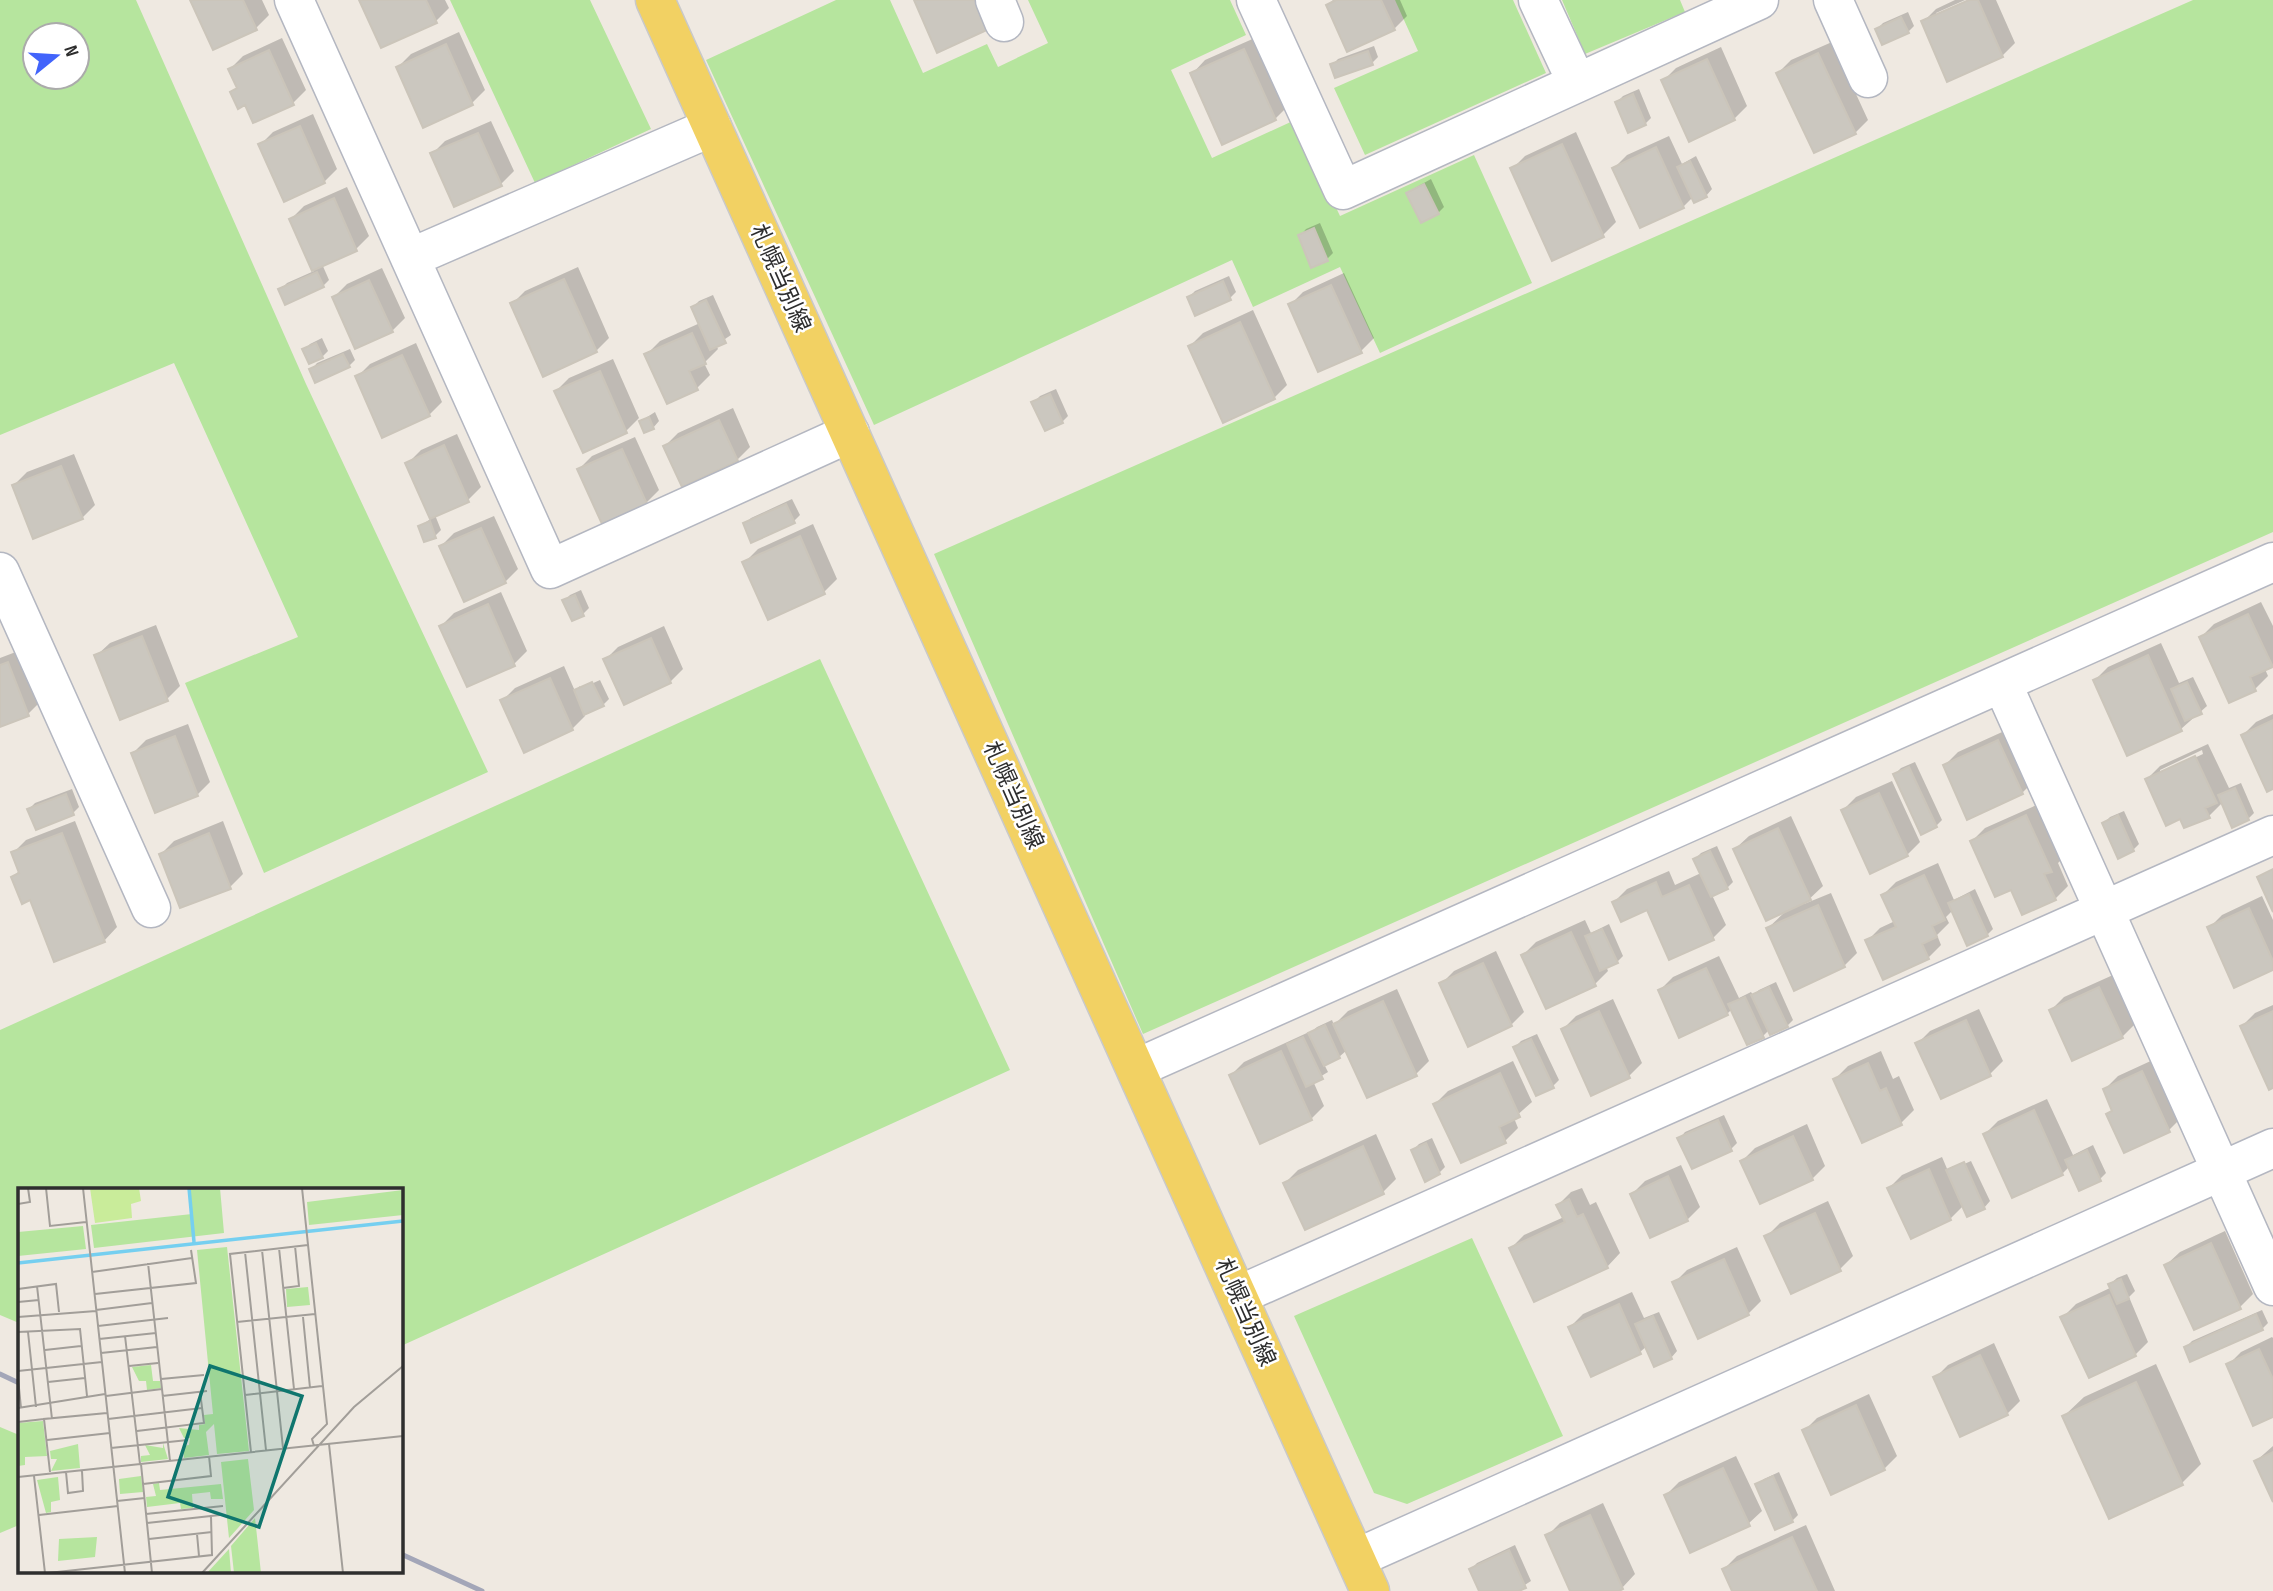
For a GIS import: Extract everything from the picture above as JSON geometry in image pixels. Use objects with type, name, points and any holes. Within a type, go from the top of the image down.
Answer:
[{"type":"main road","name":"札幌当別線","points":[[655,0],[1364,1575]]},
{"type":"street","points":[[294,0],[550,569],[850,433]]},
{"type":"street","points":[[1256,0],[1343,190],[1759,0]]},
{"type":"street","points":[[1538,0],[1577,83]]},
{"type":"street","points":[[1833,0],[1868,78]]},
{"type":"street","points":[[410,258],[712,127]]},
{"type":"street","points":[[1137,1068],[2273,562]]},
{"type":"street","points":[[0,572],[151,908]]},
{"type":"street","points":[[2002,683],[2273,1286]]},
{"type":"street","points":[[1239,1295],[2273,835]]},
{"type":"street","points":[[1364,1575],[2273,1148]]},
{"type":"green space","points":[[0,0],[136,0],[306,384],[488,772],[264,873],[185,683],[298,637],[174,363],[0,435]]},
{"type":"green space","points":[[450,0],[590,0],[651,129],[535,183]]},
{"type":"green space","points":[[836,0],[890,0],[923,73],[987,44],[998,67],[1048,43],[1028,0],[1230,0],[1246,35],[1171,70],[1212,158],[1295,120],[1340,216],[1474,155],[1532,283],[1380,353],[1340,267],[1253,307],[1232,260],[874,425],[706,60]]},
{"type":"green space","points":[[1395,0],[1513,0],[1546,73],[1365,155],[1334,88],[1418,51]]},
{"type":"green space","points":[[1562,0],[1680,0],[1685,12],[1585,54]]},
{"type":"green space","points":[[2193,0],[2273,0],[2273,532],[1143,1034],[934,554]]},
{"type":"green space","points":[[820,659],[1010,1070],[402,1346],[402,1188],[18,1188],[18,1323],[0,1315],[0,1030]]},
{"type":"green space","points":[[1472,1238],[1563,1436],[1407,1504],[1374,1493],[1294,1316]]},
{"type":"green space","points":[[0,1427],[18,1435],[18,1525],[0,1533]]},
{"type":"building","points":[[190,0],[243,0],[257,30],[213,50]]},
{"type":"building","points":[[359,0],[426,0],[437,23],[381,48]]},
{"type":"building","points":[[914,0],[975,0],[989,29],[937,53]]},
{"type":"building","points":[[1336,0],[1381,0],[1395,30],[1347,52],[1326,5]]},
{"type":"building","points":[[1969,0],[1978,0],[2003,57],[1947,82],[1921,21]]},
{"type":"building","points":[[1901,17],[1909,33],[1882,45],[1875,29]]},
{"type":"building","points":[[446,44],[473,105],[423,128],[396,67]]},
{"type":"building","points":[[1244,49],[1276,120],[1222,145],[1190,73]]},
{"type":"building","points":[[269,50],[294,105],[253,123],[245,105],[238,109],[230,92],[237,88],[228,69]]},
{"type":"building","points":[[1368,51],[1373,65],[1335,78],[1330,64]]},
{"type":"building","points":[[1818,53],[1856,134],[1814,153],[1776,73]]},
{"type":"building","points":[[1707,59],[1735,120],[1689,142],[1661,80]]},
{"type":"building","points":[[1633,94],[1646,125],[1628,133],[1615,102]]},
{"type":"building","points":[[300,126],[325,183],[284,202],[258,144]]},
{"type":"building","points":[[478,133],[502,186],[454,207],[430,153]]},
{"type":"building","points":[[1562,144],[1604,237],[1552,261],[1510,168]]},
{"type":"building","points":[[1656,147],[1684,208],[1640,228],[1612,168]]},
{"type":"building","points":[[1690,161],[1707,197],[1694,203],[1677,167]]},
{"type":"building","points":[[1424,184],[1439,214],[1421,223],[1406,193]]},
{"type":"building","points":[[334,198],[357,251],[312,271],[289,219]]},
{"type":"building","points":[[1314,228],[1328,261],[1311,268],[1298,235]]},
{"type":"building","points":[[317,272],[324,287],[285,305],[278,289]]},
{"type":"building","points":[[564,279],[597,352],[543,377],[510,303]]},
{"type":"building","points":[[369,280],[393,332],[355,349],[332,297]]},
{"type":"building","points":[[1223,281],[1231,300],[1195,316],[1187,297]]},
{"type":"building","points":[[1331,285],[1362,353],[1318,372],[1288,304]]},
{"type":"building","points":[[706,300],[726,343],[710,350],[691,307]]},
{"type":"building","points":[[1240,322],[1275,399],[1223,423],[1188,346]]},
{"type":"building","points":[[692,333],[706,364],[689,371],[698,390],[667,404],[644,354]]},
{"type":"building","points":[[316,343],[323,358],[309,364],[302,349]]},
{"type":"building","points":[[343,354],[350,367],[315,383],[309,369]]},
{"type":"building","points":[[402,355],[430,416],[382,438],[355,376]]},
{"type":"building","points":[[600,371],[627,433],[583,453],[554,391]]},
{"type":"building","points":[[1050,394],[1063,423],[1045,431],[1031,402]]},
{"type":"building","points":[[649,417],[654,429],[644,433],[639,421]]},
{"type":"building","points":[[719,420],[738,461],[682,487],[663,446]]},
{"type":"building","points":[[444,445],[469,502],[430,519],[405,463]]},
{"type":"building","points":[[622,449],[647,504],[602,524],[577,469]]},
{"type":"building","points":[[61,466],[83,519],[33,539],[12,485]]},
{"type":"building","points":[[786,504],[795,523],[751,543],[743,523]]},
{"type":"building","points":[[430,521],[436,538],[424,542],[418,526]]},
{"type":"building","points":[[481,528],[506,583],[464,602],[439,546]]},
{"type":"building","points":[[800,536],[825,594],[768,620],[742,562]]},
{"type":"building","points":[[575,595],[584,616],[572,621],[562,600]]},
{"type":"building","points":[[488,604],[515,666],[467,687],[439,626]]},
{"type":"building","points":[[2248,614],[2273,667],[2250,677],[2256,691],[2229,703],[2199,637]]},
{"type":"building","points":[[142,636],[168,701],[120,720],[94,655]]},
{"type":"building","points":[[651,638],[671,683],[624,705],[603,659]]},
{"type":"building","points":[[2148,655],[2182,731],[2127,756],[2093,680]]},
{"type":"building","points":[[8,662],[29,716],[0,727],[0,665]]},
{"type":"building","points":[[550,678],[573,730],[524,753],[500,700]]},
{"type":"building","points":[[592,682],[604,706],[584,715],[574,690]]},
{"type":"building","points":[[2187,682],[2202,714],[2185,721],[2171,689]]},
{"type":"building","points":[[2273,720],[2273,789],[2267,792],[2241,735]]},
{"type":"building","points":[[175,736],[198,796],[155,813],[131,753]]},
{"type":"building","points":[[1998,740],[2023,794],[1967,820],[1943,765]]},
{"type":"building","points":[[2195,756],[2217,803],[2205,808],[2210,818],[2184,828],[2180,819],[2166,826],[2145,779]]},
{"type":"building","points":[[1909,767],[1937,827],[1921,835],[1893,774]]},
{"type":"building","points":[[2235,788],[2249,820],[2232,828],[2218,795]]},
{"type":"building","points":[[1879,793],[1908,856],[1870,874],[1841,810]]},
{"type":"building","points":[[66,794],[74,815],[36,830],[27,809]]},
{"type":"building","points":[[2026,815],[2052,872],[2044,874],[2056,900],[2022,915],[2011,890],[1995,897],[1970,841]]},
{"type":"building","points":[[2118,815],[2134,851],[2118,859],[2102,823]]},
{"type":"building","points":[[1778,828],[1811,900],[1766,921],[1733,849]]},
{"type":"building","points":[[62,833],[105,942],[54,962],[30,900],[22,904],[11,877],[19,873],[11,852]]},
{"type":"building","points":[[209,833],[231,889],[180,908],[159,854]]},
{"type":"building","points":[[1710,851],[1728,889],[1711,897],[1693,859]]},
{"type":"building","points":[[2273,869],[2273,912],[2257,877]]},
{"type":"building","points":[[1924,875],[1945,920],[1932,926],[1937,937],[1922,944],[1929,959],[1883,980],[1865,940],[1896,927],[1881,895]]},
{"type":"building","points":[[1656,882],[1662,897],[1689,885],[1714,940],[1669,960],[1647,910],[1621,922],[1612,902]]},
{"type":"building","points":[[1969,894],[1988,936],[1967,946],[1948,903]]},
{"type":"building","points":[[1818,905],[1845,967],[1794,991],[1766,928]]},
{"type":"building","points":[[2249,908],[2273,961],[2273,970],[2234,988],[2207,927]]},
{"type":"building","points":[[1602,929],[1618,963],[1600,971],[1585,936]]},
{"type":"building","points":[[1571,932],[1596,986],[1546,1009],[1521,955]]},
{"type":"building","points":[[1483,963],[1512,1026],[1468,1047],[1439,983]]},
{"type":"building","points":[[1706,968],[1728,1015],[1679,1038],[1658,990]]},
{"type":"building","points":[[1769,987],[1788,1027],[1770,1035],[1751,995]]},
{"type":"building","points":[[2099,987],[2123,1038],[2072,1061],[2049,1010]]},
{"type":"building","points":[[1745,997],[1764,1038],[1747,1045],[1728,1004]]},
{"type":"building","points":[[1383,1001],[1417,1076],[1367,1098],[1333,1024]]},
{"type":"building","points":[[1599,1011],[1630,1078],[1591,1096],[1561,1029]]},
{"type":"building","points":[[2273,1011],[2273,1088],[2269,1090],[2240,1026]]},
{"type":"building","points":[[1966,1020],[1991,1076],[1941,1099],[1915,1043]]},
{"type":"building","points":[[1325,1025],[1340,1058],[1324,1066],[1308,1033]]},
{"type":"building","points":[[1303,1037],[1323,1079],[1306,1087],[1287,1044]]},
{"type":"building","points":[[1531,1039],[1554,1088],[1536,1096],[1513,1047]]},
{"type":"building","points":[[1281,1051],[1312,1120],[1260,1144],[1229,1075]]},
{"type":"building","points":[[1868,1063],[1880,1091],[1886,1088],[1902,1125],[1862,1143],[1833,1079]]},
{"type":"building","points":[[2142,1071],[2170,1132],[2124,1153],[2106,1114],[2112,1111],[2103,1089]]},
{"type":"building","points":[[1500,1073],[1520,1117],[1499,1127],[1506,1143],[1461,1163],[1433,1104]]},
{"type":"building","points":[[2034,1110],[2063,1175],[2012,1198],[1983,1134]]},
{"type":"building","points":[[1718,1120],[1732,1151],[1692,1169],[1677,1138]]},
{"type":"building","points":[[1793,1136],[1813,1180],[1760,1204],[1740,1161]]},
{"type":"building","points":[[1426,1143],[1440,1174],[1425,1182],[1411,1150]]},
{"type":"building","points":[[1363,1146],[1384,1194],[1305,1230],[1283,1183]]},
{"type":"building","points":[[2087,1150],[2101,1181],[2079,1191],[2065,1160]]},
{"type":"building","points":[[1964,1162],[1985,1209],[1967,1217],[1946,1170]]},
{"type":"building","points":[[1929,1169],[1951,1220],[1911,1239],[1887,1188]]},
{"type":"building","points":[[1668,1176],[1688,1221],[1650,1238],[1630,1194]]},
{"type":"building","points":[[1569,1199],[1577,1217],[1583,1214],[1608,1268],[1534,1302],[1509,1248],[1565,1222],[1556,1205]]},
{"type":"building","points":[[1815,1213],[1841,1271],[1791,1294],[1764,1236]]},
{"type":"building","points":[[2211,1243],[2241,1309],[2194,1330],[2164,1265]]},
{"type":"building","points":[[1724,1259],[1749,1315],[1698,1339],[1672,1282]]},
{"type":"building","points":[[2121,1279],[2129,1299],[2117,1304],[2108,1284]]},
{"type":"building","points":[[2109,1295],[2136,1356],[2089,1378],[2060,1317]]},
{"type":"building","points":[[1619,1304],[1641,1354],[1591,1377],[1568,1327]]},
{"type":"building","points":[[2256,1314],[2263,1330],[2190,1362],[2184,1347]]},
{"type":"building","points":[[1653,1316],[1672,1359],[1654,1367],[1635,1324]]},
{"type":"building","points":[[2259,1349],[2273,1379],[2273,1417],[2253,1426],[2226,1364]]},
{"type":"building","points":[[1980,1355],[2008,1415],[1960,1437],[1933,1377]]},
{"type":"building","points":[[2136,1382],[2183,1485],[2109,1519],[2062,1416]]},
{"type":"building","points":[[1856,1405],[1885,1470],[1831,1495],[1802,1430]]},
{"type":"building","points":[[2273,1452],[2273,1502],[2254,1461]]},
{"type":"building","points":[[1723,1468],[1750,1526],[1690,1553],[1664,1495]]},
{"type":"building","points":[[1773,1476],[1793,1522],[1775,1530],[1755,1484]]},
{"type":"building","points":[[1590,1515],[1623,1589],[1619,1591],[1570,1591],[1545,1535]]},
{"type":"building","points":[[1792,1537],[1817,1591],[1732,1591],[1722,1569]]},
{"type":"building","points":[[1509,1550],[1526,1588],[1519,1591],[1479,1591],[1469,1569]]},
{"type":"railway","points":[[0,1374],[18,1383]]},
{"type":"railway","points":[[402,1554],[482,1591]]}]
